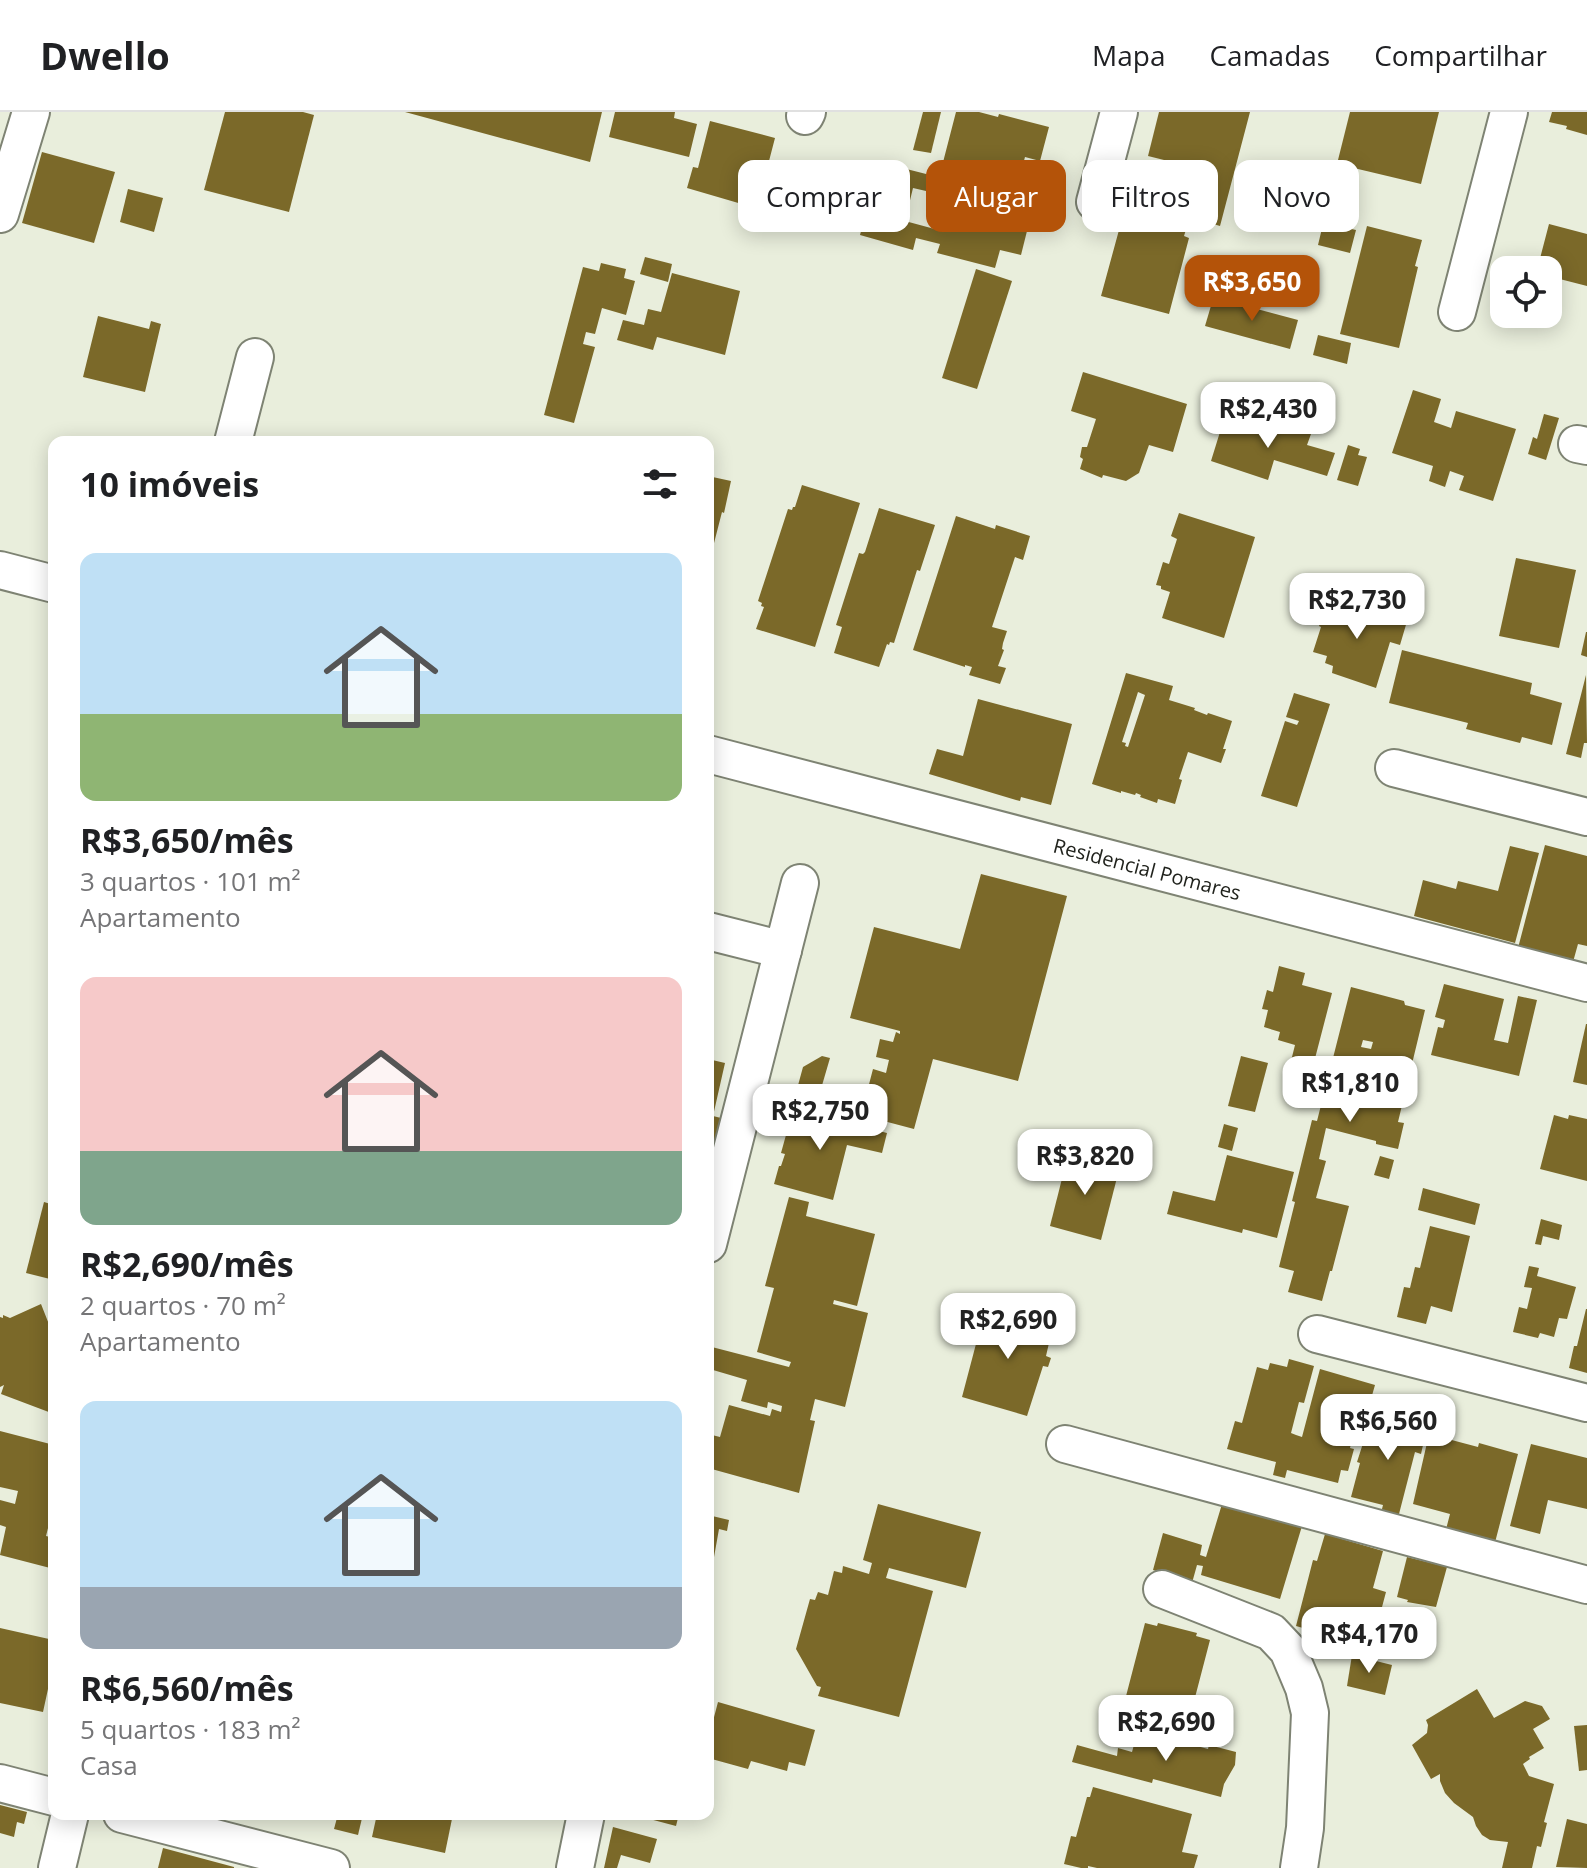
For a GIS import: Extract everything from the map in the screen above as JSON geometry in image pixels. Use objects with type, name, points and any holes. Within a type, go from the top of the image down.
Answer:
[{"type":"street","points":[[0,214],[31,112]]},
{"type":"street","points":[[1106,160],[1119,112]]},
{"type":"street","points":[[1457,312],[1509,112]]},
{"type":"street","points":[[235,436],[255,357]]},
{"type":"street","points":[[0,570],[48,582]]},
{"type":"street","name":"Residencial Pomares","points":[[714,756],[1587,983]]},
{"type":"street","points":[[1394,768],[1587,817]]},
{"type":"street","points":[[716,1181],[800,883]]},
{"type":"street","points":[[714,933],[783,950]]},
{"type":"street","points":[[1317,1334],[1587,1403]]},
{"type":"street","points":[[1065,1444],[1587,1585]]},
{"type":"street","points":[[1162,1589],[1271,1632],[1288,1650],[1304,1688],[1310,1713],[1305,1828],[1299,1868]]},
{"type":"street","points":[[0,1783],[48,1795]]},
{"type":"street","points":[[57,1868],[69,1820]]},
{"type":"street","points":[[172,1820],[238,1828],[331,1868]]},
{"type":"street","points":[[575,1868],[585,1820]]},
{"type":"building","points":[[225,112],[303,112],[314,115],[289,212],[204,190]]},
{"type":"building","points":[[405,112],[602,112],[590,162]]},
{"type":"building","points":[[615,112],[675,112],[674,118],[697,124],[689,157],[609,137]]},
{"type":"building","points":[[923,112],[941,112],[931,153],[913,150]]},
{"type":"building","points":[[956,112],[979,112],[998,117],[999,114],[1049,127],[1040,160],[1025,157],[1024,160],[944,160]]},
{"type":"building","points":[[1159,112],[1250,112],[1237,160],[1234,160],[1234,173],[1220,226],[1218,160],[1164,160],[1148,156]]},
{"type":"building","points":[[1350,112],[1439,112],[1421,184],[1359,169],[1359,160],[1338,160]]},
{"type":"building","points":[[1552,112],[1587,112],[1587,135],[1549,122]]},
{"type":"building","points":[[710,121],[775,138],[769,160],[738,160],[738,203],[687,188],[693,167],[698,168]]},
{"type":"building","points":[[42,152],[115,172],[94,243],[22,223]]},
{"type":"building","points":[[910,170],[926,174],[926,191],[913,188],[910,200]]},
{"type":"building","points":[[128,189],[163,198],[154,232],[120,222]]},
{"type":"building","points":[[910,222],[926,227],[926,232],[1027,232],[1021,255],[1000,250],[995,268],[937,253],[940,244],[916,238],[913,250],[860,235],[861,232],[910,232]]},
{"type":"building","points":[[1549,224],[1587,234],[1587,286],[1562,280],[1562,256],[1541,256]]},
{"type":"building","points":[[1367,226],[1422,240],[1399,348],[1340,334]]},
{"type":"building","points":[[1118,232],[1185,232],[1184,236],[1189,238],[1169,314],[1101,296]]},
{"type":"building","points":[[1321,232],[1355,232],[1350,253],[1318,245]]},
{"type":"building","points":[[645,257],[672,264],[668,282],[640,274]]},
{"type":"building","points":[[601,263],[626,269],[624,278],[635,281],[626,315],[602,308],[595,334],[586,332],[583,344],[595,347],[574,423],[544,415],[583,267],[599,271]]},
{"type":"building","points":[[976,269],[1012,281],[977,389],[942,378]]},
{"type":"building","points":[[672,273],[740,291],[725,355],[657,337],[653,350],[617,340],[623,320],[644,325],[648,309],[661,312]]},
{"type":"building","points":[[1215,298],[1298,320],[1290,349],[1205,326]]},
{"type":"building","points":[[98,316],[149,329],[151,321],[161,324],[145,392],[83,377]]},
{"type":"building","points":[[1318,335],[1351,343],[1347,364],[1313,355]]},
{"type":"building","points":[[1083,372],[1187,404],[1173,452],[1149,445],[1139,473],[1126,481],[1103,475],[1102,478],[1080,469],[1082,447],[1087,447],[1096,419],[1071,411]]},
{"type":"building","points":[[1413,390],[1441,399],[1434,422],[1451,428],[1456,411],[1516,429],[1493,501],[1459,490],[1464,476],[1450,471],[1445,487],[1429,481],[1433,466],[1392,453]]},
{"type":"building","points":[[1544,414],[1559,418],[1546,460],[1528,454],[1533,437],[1537,439]]},
{"type":"building","points":[[1224,419],[1261,430],[1269,422],[1311,434],[1307,445],[1335,453],[1327,476],[1274,460],[1268,480],[1211,461]]},
{"type":"building","points":[[1348,445],[1360,449],[1358,455],[1367,457],[1358,486],[1337,480]]},
{"type":"building","points":[[714,477],[731,481],[714,543]]},
{"type":"building","points":[[802,485],[860,503],[815,647],[756,629],[764,607],[758,601],[788,509],[795,507]]},
{"type":"building","points":[[879,508],[935,525],[894,643],[887,644],[879,667],[834,653],[842,627],[836,625],[859,553],[865,552]]},
{"type":"building","points":[[1179,513],[1255,537],[1224,638],[1162,618],[1170,592],[1156,585],[1163,562],[1169,564],[1177,539],[1171,536]]},
{"type":"building","points":[[956,516],[1030,536],[1023,560],[1015,557],[992,627],[1007,631],[998,666],[1006,668],[1000,684],[969,675],[972,667],[913,650]]},
{"type":"building","points":[[1516,558],[1576,570],[1559,648],[1499,636]]},
{"type":"building","points":[[1330,598],[1397,620],[1399,615],[1408,618],[1400,645],[1390,642],[1376,688],[1332,673],[1333,666],[1325,663],[1327,656],[1313,652]]},
{"type":"building","points":[[1587,632],[1587,657],[1581,655]]},
{"type":"building","points":[[1402,650],[1532,683],[1530,694],[1562,703],[1552,745],[1522,737],[1520,743],[1466,729],[1468,723],[1389,703]]},
{"type":"building","points":[[1126,673],[1173,686],[1169,700],[1232,721],[1221,763],[1188,752],[1175,804],[1158,799],[1157,803],[1136,793],[1121,793],[1092,784]],"holes":[[[1138,692],[1145,695],[1128,747],[1125,746],[1126,743],[1122,742]]]},
{"type":"building","points":[[1586,675],[1587,743],[1584,743],[1581,758],[1566,754]]},
{"type":"building","points":[[1294,693],[1330,704],[1297,807],[1261,796],[1285,721],[1297,725],[1299,721],[1286,717]]},
{"type":"building","points":[[978,699],[1072,724],[1051,805],[1021,797],[1020,801],[1016,800],[929,774],[937,749],[963,756]]},
{"type":"building","points":[[1545,845],[1587,856],[1587,946],[1578,944],[1573,962],[1518,948]]},
{"type":"building","points":[[1510,846],[1539,853],[1515,943],[1414,916],[1423,880],[1456,889],[1458,881],[1498,891]]},
{"type":"building","points":[[981,874],[1067,896],[1018,1081],[933,1059],[914,1129],[861,1115],[873,1069],[886,1073],[889,1060],[876,1057],[880,1039],[893,1042],[896,1032],[900,1034],[900,1031],[850,1018],[874,927],[960,949]]},
{"type":"building","points":[[1279,966],[1305,973],[1302,985],[1332,993],[1312,1070],[1290,1065],[1295,1045],[1278,1040],[1280,1032],[1264,1027],[1268,1010],[1262,1009],[1267,990],[1273,992]]},
{"type":"building","points":[[1444,984],[1504,999],[1494,1040],[1508,1043],[1518,996],[1537,1000],[1519,1076],[1431,1055],[1438,1027],[1443,1028],[1445,1020],[1435,1017]]},
{"type":"building","points":[[1351,987],[1425,1010],[1398,1122],[1404,1123],[1398,1149],[1326,1128],[1319,1159],[1326,1161],[1316,1198],[1349,1206],[1322,1301],[1288,1292],[1294,1271],[1279,1267],[1312,1120],[1317,1121]],"holes":[[[1363,1040],[1373,1042],[1371,1049],[1361,1047]]]},
{"type":"building","points":[[1587,1024],[1587,1085],[1573,1082]]},
{"type":"building","points":[[822,1056],[830,1058],[816,1106],[794,1100],[803,1067]]},
{"type":"building","points":[[1241,1056],[1268,1063],[1255,1112],[1228,1106]]},
{"type":"building","points":[[714,1060],[725,1063],[714,1112]]},
{"type":"building","points":[[789,1108],[887,1133],[882,1153],[847,1145],[833,1200],[774,1184],[785,1154],[781,1153]]},
{"type":"building","points":[[1554,1115],[1587,1119],[1587,1181],[1540,1169]]},
{"type":"building","points":[[714,1116],[721,1118],[714,1141]]},
{"type":"building","points":[[1224,1124],[1238,1128],[1232,1151],[1218,1147]]},
{"type":"building","points":[[1068,1155],[1120,1166],[1101,1240],[1050,1226]]},
{"type":"building","points":[[1227,1155],[1294,1172],[1277,1238],[1243,1229],[1242,1233],[1167,1214],[1173,1191],[1215,1201]]},
{"type":"building","points":[[1380,1156],[1394,1160],[1389,1179],[1374,1175]]},
{"type":"building","points":[[1423,1188],[1480,1204],[1475,1225],[1418,1210]]},
{"type":"building","points":[[789,1197],[809,1202],[806,1216],[875,1234],[857,1306],[834,1300],[833,1304],[868,1313],[845,1407],[815,1399],[810,1420],[815,1421],[799,1493],[714,1470],[714,1436],[720,1437],[729,1405],[770,1416],[772,1409],[781,1412],[782,1406],[768,1402],[767,1408],[741,1401],[747,1380],[714,1370],[714,1348],[789,1367],[791,1362],[757,1352],[774,1288],[765,1286]]},
{"type":"building","points":[[44,1202],[48,1203],[48,1278],[26,1273]]},
{"type":"building","points":[[1541,1219],[1562,1225],[1559,1240],[1543,1236],[1541,1245],[1535,1244]]},
{"type":"building","points":[[1430,1226],[1470,1236],[1452,1312],[1431,1306],[1426,1324],[1397,1317],[1404,1287],[1410,1288],[1415,1267],[1420,1268]]},
{"type":"building","points":[[1529,1266],[1539,1268],[1537,1276],[1576,1287],[1567,1319],[1559,1318],[1554,1337],[1540,1333],[1538,1338],[1513,1332],[1519,1307],[1527,1309],[1532,1288],[1524,1287]]},
{"type":"building","points":[[41,1304],[48,1322],[48,1412],[1,1394],[4,1385],[0,1387],[0,1317],[10,1318]]},
{"type":"building","points":[[986,1306],[1052,1324],[1046,1343],[1049,1343],[1046,1356],[1051,1358],[1048,1367],[1043,1366],[1027,1416],[962,1397]]},
{"type":"building","points":[[1587,1309],[1587,1373],[1569,1368]]},
{"type":"building","points":[[1289,1359],[1314,1366],[1304,1403],[1299,1402],[1291,1433],[1302,1437],[1320,1369],[1375,1385],[1367,1413],[1359,1411],[1348,1471],[1341,1470],[1338,1483],[1287,1470],[1285,1478],[1273,1475],[1276,1462],[1227,1449],[1235,1421],[1242,1423],[1257,1367],[1268,1370],[1270,1363],[1287,1367]]},
{"type":"building","points":[[1374,1409],[1428,1423],[1421,1454],[1415,1452],[1399,1514],[1404,1516],[1400,1530],[1381,1513],[1383,1505],[1351,1497],[1360,1463],[1357,1462]]},
{"type":"building","points":[[0,1431],[48,1443],[48,1567],[0,1555],[6,1527],[0,1525],[0,1500],[15,1504],[18,1491],[0,1487]]},
{"type":"building","points":[[1429,1434],[1518,1454],[1492,1554],[1443,1541],[1450,1514],[1413,1504]]},
{"type":"building","points":[[1531,1444],[1587,1458],[1587,1509],[1548,1500],[1540,1534],[1510,1526]]},
{"type":"building","points":[[878,1504],[981,1532],[966,1588],[889,1568],[886,1578],[933,1591],[899,1717],[818,1696],[821,1687],[817,1686],[796,1649],[810,1599],[815,1600],[818,1592],[828,1595],[834,1571],[842,1573],[843,1566],[869,1574],[872,1563],[863,1560]]},
{"type":"building","points":[[1222,1504],[1302,1526],[1280,1599],[1201,1575],[1203,1566],[1197,1565],[1192,1583],[1153,1570],[1163,1533],[1202,1545],[1200,1555],[1206,1557]]},
{"type":"building","points":[[714,1516],[729,1520],[727,1531],[719,1529],[714,1557]]},
{"type":"building","points":[[1325,1534],[1383,1551],[1373,1588],[1386,1592],[1377,1626],[1361,1621],[1355,1643],[1296,1626],[1313,1560],[1317,1561]]},
{"type":"building","points":[[1407,1557],[1447,1567],[1436,1607],[1397,1597]]},
{"type":"building","points":[[1145,1623],[1157,1626],[1158,1623],[1197,1633],[1196,1636],[1210,1640],[1186,1732],[1135,1718],[1138,1706],[1125,1700]]},
{"type":"building","points":[[0,1628],[48,1639],[48,1689],[43,1712],[0,1703]]},
{"type":"building","points":[[1352,1655],[1392,1665],[1385,1695],[1347,1686]]},
{"type":"building","points":[[1477,1689],[1494,1718],[1525,1701],[1542,1706],[1550,1719],[1533,1729],[1544,1748],[1523,1764],[1529,1776],[1554,1784],[1541,1847],[1537,1846],[1532,1868],[1502,1868],[1508,1842],[1490,1840],[1482,1835],[1473,1817],[1445,1793],[1440,1774],[1431,1779],[1412,1745],[1427,1733],[1426,1720]]},
{"type":"building","points":[[718,1702],[815,1730],[805,1766],[789,1762],[787,1771],[751,1761],[748,1769],[714,1760],[714,1717]]},
{"type":"building","points":[[1587,1725],[1587,1770],[1579,1771],[1574,1726]]},
{"type":"building","points":[[1138,1730],[1208,1749],[1209,1745],[1236,1752],[1235,1765],[1224,1784],[1221,1797],[1072,1762],[1077,1745],[1117,1756],[1118,1748],[1132,1752]]},
{"type":"building","points":[[1093,1787],[1192,1814],[1182,1852],[1198,1855],[1194,1868],[1081,1868],[1064,1864],[1071,1836],[1076,1837],[1087,1797],[1090,1797]]},
{"type":"building","points":[[0,1805],[27,1812],[24,1824],[17,1822],[14,1837],[0,1833]]},
{"type":"building","points":[[1567,1819],[1587,1824],[1587,1868],[1556,1867]]},
{"type":"building","points":[[336,1820],[362,1820],[358,1835],[334,1829]]},
{"type":"building","points":[[376,1820],[452,1820],[445,1853],[372,1837]]},
{"type":"building","points":[[653,1820],[678,1820],[676,1826]]},
{"type":"building","points":[[613,1827],[657,1839],[650,1863],[621,1855],[617,1868],[604,1868]]},
{"type":"building","points":[[163,1848],[234,1867],[234,1868],[158,1868]]}]
